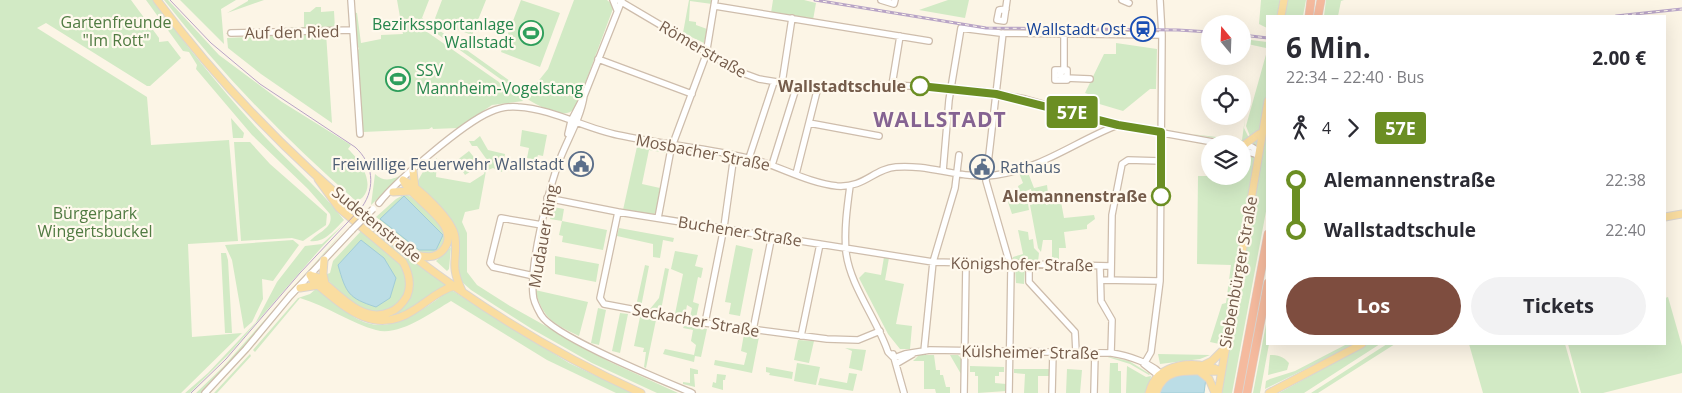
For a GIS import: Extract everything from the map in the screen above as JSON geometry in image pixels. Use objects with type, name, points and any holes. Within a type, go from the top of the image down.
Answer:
[{"type":"highway","points":[[1309,15],[1311,0]]},
{"type":"highway","points":[[1318,15],[1320,0]]},
{"type":"highway","points":[[1238,393],[1266,245]]},
{"type":"highway","points":[[1247,393],[1266,293]]},
{"type":"main road","name":"Sudetenstraße","points":[[157,0],[237,96],[313,172],[411,254],[454,286],[538,340],[641,393]]},
{"type":"main road","points":[[1282,15],[1284,0]]},
{"type":"main road","name":"Siebenbürger Straße","points":[[1258,153],[1259,134],[1266,106]]},
{"type":"main road","name":"Siebenbürger Straße","points":[[1216,393],[1226,347],[1266,108]]},
{"type":"main road","points":[[1251,140],[1259,134]]},
{"type":"main road","points":[[413,190],[414,171]]},
{"type":"main road","points":[[310,275],[358,310],[372,315],[381,315],[396,309],[405,299],[410,285],[408,273],[403,262],[340,208],[313,172]]},
{"type":"main road","points":[[403,180],[443,223],[448,235],[445,248],[440,254],[425,257],[411,254]]},
{"type":"main road","points":[[393,192],[413,190],[446,218],[453,228],[456,241],[453,267],[463,292]]},
{"type":"main road","points":[[1666,217],[1682,214]]},
{"type":"main road","points":[[322,284],[324,260]]},
{"type":"main road","points":[[322,284],[357,314],[377,321],[390,321],[402,317],[445,288],[454,286]]},
{"type":"main road","points":[[300,288],[322,284]]},
{"type":"main road","points":[[1269,393],[1360,345]]},
{"type":"main road","points":[[1201,368],[1212,361],[1226,347]]},
{"type":"main road","points":[[1150,393],[1160,376],[1177,366],[1221,371]]},
{"type":"main road","points":[[1201,368],[1216,393]]},
{"type":"main road","points":[[1156,393],[1160,376]]},
{"type":"street","name":"Auf den Ried","points":[[231,33],[353,30],[351,0]]},
{"type":"street","points":[[613,0],[617,10]]},
{"type":"street","points":[[881,0],[894,4],[895,0]]},
{"type":"street","points":[[1006,9],[1007,0]]},
{"type":"street","points":[[1122,0],[1129,3]]},
{"type":"street","points":[[1144,364],[1151,352],[1160,281],[1160,0]]},
{"type":"street","name":"Mudauer Ring","points":[[621,1],[573,122],[547,198],[534,276],[535,302],[542,317],[553,326],[625,364],[692,393]]},
{"type":"street","name":"Römerstraße","points":[[621,1],[745,74],[774,82],[818,86],[892,85],[951,88],[996,94],[1111,125]]},
{"type":"street","points":[[658,218],[672,146],[707,51],[715,3],[929,41]]},
{"type":"street","points":[[782,83],[792,18]]},
{"type":"street","points":[[943,171],[949,98],[961,28],[1003,33],[1161,33]]},
{"type":"street","points":[[353,30],[360,134]]},
{"type":"street","points":[[1003,33],[987,176],[988,188],[1011,264],[1009,393]]},
{"type":"street","points":[[1064,33],[1063,70],[1060,75],[1067,78],[1090,79]]},
{"type":"street","points":[[892,85],[900,36]]},
{"type":"street","points":[[598,59],[692,94]]},
{"type":"street","points":[[749,158],[774,82]]},
{"type":"street","points":[[772,165],[797,85]]},
{"type":"street","points":[[796,174],[818,86]]},
{"type":"street","name":"Mosbacher Straße","points":[[403,180],[457,134],[490,112],[517,107],[541,112],[564,121],[616,135],[749,158],[829,185],[850,186],[863,183],[880,172],[895,167],[987,176],[1002,174],[1054,157],[1111,125],[1161,132]]},
{"type":"street","points":[[809,123],[879,136]]},
{"type":"street","points":[[1161,132],[1201,140]]},
{"type":"street","points":[[1251,150],[1258,153]]},
{"type":"street","points":[[705,324],[724,227],[734,155]]},
{"type":"street","points":[[924,350],[933,262],[953,196],[958,174],[959,156]]},
{"type":"street","points":[[1111,280],[1112,215],[1122,164],[1128,160],[1161,161]]},
{"type":"street","points":[[379,203],[393,192],[403,180]]},
{"type":"street","points":[[272,319],[290,296],[352,230],[390,190],[403,180]]},
{"type":"street","points":[[850,186],[846,218],[846,248],[848,257],[856,282],[884,338],[888,352],[895,361],[904,393]]},
{"type":"street","name":"Buchener Straße","points":[[547,198],[618,212],[724,227],[933,262]]},
{"type":"street","name":"Seckacher Straße","points":[[618,212],[601,301],[604,304],[705,324],[852,341],[880,331]]},
{"type":"street","points":[[534,276],[494,267],[490,263],[500,218],[542,225]]},
{"type":"street","points":[[753,330],[772,235]]},
{"type":"street","points":[[801,336],[820,244]]},
{"type":"street","name":"Königshofer Straße","points":[[933,262],[1111,266]]},
{"type":"street","points":[[964,393],[966,264]]},
{"type":"street","points":[[1029,265],[1028,282],[1075,332],[1076,352]]},
{"type":"street","points":[[1100,266],[1101,301],[1112,320],[1111,353]]},
{"type":"street","points":[[206,393],[310,275]]},
{"type":"street","name":"Königshofer Straße","points":[[1101,280],[1160,281]]},
{"type":"street","name":"Külsheimer Straße","points":[[895,361],[924,350],[1111,353],[1126,356],[1153,367],[1160,376]]},
{"type":"street","points":[[1052,393],[1053,352]]},
{"type":"street","points":[[1094,393],[1095,353]]},
{"type":"green space","name":"Bürgerpark Wingertsbuckel","points":[[0,0],[131,0],[159,38],[159,42],[168,41],[181,58],[150,86],[147,86],[46,23],[37,28],[147,97],[151,145],[229,140],[238,241],[188,244],[192,337],[242,333],[181,393],[0,393]]},
{"type":"green space","points":[[146,0],[153,0],[189,48],[241,110],[334,207],[344,220],[329,235],[320,240],[310,241],[328,226],[331,219],[330,214],[308,189],[252,135],[196,69],[197,65],[189,52],[183,51]]},
{"type":"green space","points":[[164,0],[168,0],[219,55],[282,102],[351,145],[348,149],[361,164],[367,178],[368,184],[363,197],[357,202],[305,155],[232,80]]},
{"type":"green space","points":[[180,0],[236,0],[221,9],[224,44]]},
{"type":"green space","points":[[264,0],[227,13],[248,1]]},
{"type":"green space","points":[[397,0],[429,0],[422,18],[528,94],[548,69],[574,0],[607,0],[614,6],[577,105],[572,111],[567,113],[544,108],[531,101],[412,16],[410,20],[519,96],[523,101],[492,105],[458,128],[433,129],[432,127],[429,129],[363,132],[356,51],[359,49],[355,40],[353,12],[357,13],[361,43],[381,39],[381,35],[403,34]]},
{"type":"green space","points":[[442,0],[486,0],[472,35],[434,21]]},
{"type":"green space","name":"Bezirkssportanlage Wallstadt","points":[[521,0],[560,13],[540,67],[501,52]]},
{"type":"green space","points":[[689,0],[713,0],[712,4],[690,1],[689,21],[696,22],[696,25],[707,29],[704,43],[683,33]]},
{"type":"green space","points":[[773,0],[804,0],[816,3],[813,20],[771,13]]},
{"type":"green space","points":[[948,0],[969,0],[965,18],[919,10]]},
{"type":"green space","points":[[1261,0],[1306,0],[1303,15],[1266,15],[1266,28],[1259,24]]},
{"type":"green space","points":[[1326,0],[1344,0],[1341,1],[1338,15],[1324,15]]},
{"type":"green space","points":[[316,7],[321,7],[321,12],[334,11],[335,29],[226,34],[228,31],[304,27],[304,12],[310,12]]},
{"type":"green space","points":[[326,33],[332,123],[261,74],[228,48],[227,38]]},
{"type":"green space","points":[[1251,40],[1266,42],[1266,48],[1251,45]]},
{"type":"green space","points":[[1116,43],[1157,49],[1156,89],[1150,89],[1123,111],[1086,100],[1088,94],[1085,93],[1104,54],[1116,54]]},
{"type":"green space","points":[[1266,55],[1266,211],[1232,393],[1221,393],[1229,346],[1210,342],[1222,304],[1226,303],[1231,265],[1197,264],[1198,176],[1201,176],[1201,185],[1251,185],[1251,156],[1259,159],[1246,126],[1251,125],[1251,108]]},
{"type":"green space","points":[[231,118],[244,133],[243,138],[233,138]]},
{"type":"green space","points":[[1244,125],[1244,125],[1248,135],[1243,135]]},
{"type":"green space","points":[[522,130],[547,135],[543,156],[538,155],[536,160],[527,158],[529,148],[520,146]]},
{"type":"green space","points":[[480,136],[488,150],[505,154],[502,172],[493,168],[486,171],[479,209],[465,212],[462,222],[467,233],[467,272],[477,285],[510,306],[610,362],[678,393],[657,393],[592,363],[532,329],[471,290],[462,282],[458,273],[459,241],[455,225],[416,184],[424,170],[437,158],[436,177],[470,183],[484,174],[487,160],[477,146],[472,146],[469,141],[474,141]]},
{"type":"green space","points":[[234,142],[250,142],[270,164],[327,214],[326,225],[303,241],[292,238],[241,241]]},
{"type":"green space","points":[[638,142],[668,148],[667,153],[649,150],[642,184],[660,188],[654,214],[623,210]]},
{"type":"green space","points":[[469,151],[477,161],[476,168],[465,175],[456,161]]},
{"type":"green space","points":[[1027,170],[1034,188],[1047,185],[1048,193],[1059,191],[1064,218],[1094,215],[1095,219],[1087,225],[1087,229],[1064,232],[1066,248],[1059,248],[1059,259],[1052,257],[1052,240],[1043,240],[1041,252],[1038,248],[1030,205],[1045,201],[1046,205],[1049,204],[1047,193],[1032,196],[1031,189],[1026,191],[1029,210],[1012,214],[1005,193],[1011,190],[1013,193],[1019,190],[1018,186],[1023,183],[1019,173]]},
{"type":"green space","points":[[375,174],[382,179],[386,179],[404,174],[371,205]]},
{"type":"green space","points":[[405,194],[411,197],[440,223],[445,232],[445,238],[439,250],[431,253],[420,252],[376,217],[396,199]]},
{"type":"green space","points":[[553,207],[564,209],[562,221],[550,219]]},
{"type":"green space","points":[[562,221],[607,230],[603,250],[562,242],[563,236],[559,235]]},
{"type":"green space","points":[[344,224],[230,353],[190,393],[185,393],[208,373],[256,322],[277,282],[305,246],[322,244]]},
{"type":"green space","points":[[369,224],[448,285],[413,309],[393,318],[371,318],[406,302],[408,267],[365,227]]},
{"type":"green space","points":[[347,227],[235,358],[201,393],[196,393],[223,367]]},
{"type":"green space","points":[[619,228],[674,238],[673,242],[663,240],[660,258],[653,257],[653,244],[617,236]]},
{"type":"green space","points":[[362,230],[391,253],[404,270],[406,286],[404,294],[395,306],[388,310],[371,312],[359,307],[324,275],[330,273],[333,261]]},
{"type":"green space","points":[[1018,230],[1028,232],[1029,240],[1033,239],[1034,248],[1039,253],[1038,262],[1012,261],[1013,257],[1023,254]]},
{"type":"green space","points":[[293,240],[299,245],[273,281],[262,279],[263,299],[252,322],[244,329],[232,260],[225,245]]},
{"type":"green space","points":[[736,245],[753,249],[740,316],[729,314],[731,303],[725,302]]},
{"type":"green space","points":[[451,247],[449,269],[447,271],[436,261]]},
{"type":"green space","points":[[675,251],[698,255],[695,266],[703,268],[701,278],[698,277],[693,302],[699,304],[696,318],[690,317],[692,308],[687,305],[685,316],[675,314],[683,274],[671,269]]},
{"type":"green space","points":[[221,253],[226,253],[228,260],[232,333],[225,333]]},
{"type":"green space","points":[[555,256],[599,264],[596,282],[555,274]]},
{"type":"green space","points":[[884,257],[889,258],[885,280],[904,284],[896,324],[912,326],[910,349],[900,349],[888,334],[859,278],[865,272],[881,275]]},
{"type":"green space","points":[[645,265],[649,266],[641,307],[636,306]]},
{"type":"green space","points":[[665,268],[669,269],[661,310],[650,309],[659,298]]},
{"type":"green space","points":[[1015,268],[1025,268],[1024,284],[1016,283]]},
{"type":"green space","points":[[1264,276],[1243,393],[1242,393]]},
{"type":"green space","points":[[317,288],[354,317],[367,323],[380,325],[404,319],[449,291],[453,291],[569,363],[632,393],[616,393],[547,360],[451,301],[405,327],[385,331],[367,327],[300,298],[255,352],[253,350],[298,298],[310,294]]},
{"type":"green space","points":[[535,290],[588,302],[579,336],[556,324],[546,314]]},
{"type":"green space","points":[[1668,297],[1682,346],[1682,373],[1603,393],[1581,393],[1568,345],[1666,345],[1666,298]]},
{"type":"green space","points":[[598,308],[606,310],[599,345],[591,343]]},
{"type":"green space","points":[[620,313],[628,314],[620,353],[612,351]]},
{"type":"green space","points":[[640,317],[656,320],[646,368],[644,367],[646,352],[643,352],[644,348],[634,346]]},
{"type":"green space","points":[[1266,324],[1266,345],[1269,345],[1260,393],[1253,393]]},
{"type":"green space","points":[[684,326],[707,329],[701,357],[695,356],[694,362],[663,354],[665,349],[694,355],[696,345],[691,341],[693,330],[683,328]]},
{"type":"green space","points":[[744,334],[759,337],[752,373],[714,365],[715,360],[744,365],[747,353],[741,351]]},
{"type":"green space","points":[[798,340],[814,341],[809,363],[794,360]]},
{"type":"green space","points":[[1345,345],[1354,345],[1265,389],[1266,381],[1295,371]]},
{"type":"green space","points":[[1366,345],[1378,345],[1304,393],[1279,393]]},
{"type":"green space","points":[[1385,345],[1393,345],[1318,393],[1311,393]]},
{"type":"green space","points":[[1469,345],[1565,345],[1579,393],[1483,393]]},
{"type":"green space","points":[[845,348],[866,350],[862,371],[849,368],[852,351]]},
{"type":"green space","points":[[250,354],[251,356],[217,393],[214,393]]},
{"type":"green space","points":[[1158,354],[1210,355],[1200,359],[1160,364]]},
{"type":"green space","points":[[919,355],[934,355],[936,370],[940,370],[940,375],[943,375],[946,387],[950,387],[950,393],[936,393],[935,389],[924,389],[924,361],[913,361]]},
{"type":"green space","points":[[950,355],[958,355],[961,358],[961,374]]},
{"type":"green space","points":[[1101,355],[1129,361],[1150,374],[1130,364]]},
{"type":"green space","points":[[1270,355],[1280,356],[1287,361],[1289,363],[1287,370],[1268,375]]},
{"type":"green space","points":[[797,363],[820,367],[816,385],[794,381]]},
{"type":"green space","points":[[1110,363],[1118,363],[1118,371],[1121,371],[1121,393],[1109,393]]},
{"type":"green space","points":[[970,366],[1004,367],[1004,372],[999,372],[999,376],[995,376],[995,383],[1006,384],[1006,391],[978,393],[978,376],[975,376],[975,372],[970,372]]},
{"type":"green space","points":[[1127,366],[1146,377],[1151,376],[1148,393],[1126,393]]},
{"type":"green space","points":[[766,367],[793,372],[792,379],[769,375],[770,373],[766,372]]},
{"type":"green space","points":[[690,368],[698,370],[698,374],[694,374],[695,387],[683,384],[683,382],[690,383]]},
{"type":"green space","points":[[1014,369],[1049,369],[1049,376],[1038,376],[1038,393],[1024,393],[1025,374],[1014,373]]},
{"type":"green space","points":[[1067,369],[1082,370],[1080,393],[1066,393]]},
{"type":"green space","points":[[849,373],[857,374],[853,391],[818,385],[820,378],[847,383]]},
{"type":"green space","points":[[717,374],[726,375],[725,380],[723,380],[723,390],[712,387],[713,382],[716,383]]},
{"type":"water","points":[[404,196],[443,235],[436,250],[419,250],[380,219]]},
{"type":"water","points":[[361,240],[384,258],[396,278],[390,298],[376,307],[359,301],[350,293],[343,282],[338,265]]},
{"type":"water","points":[[1194,372],[1206,378],[1204,393],[1159,393],[1161,387],[1168,379]]},
{"type":"tram line","points":[[170,0],[211,43],[260,84],[355,147],[366,160],[371,183],[362,207],[300,273],[226,359],[191,393]]},
{"type":"railway","points":[[815,0],[986,28],[1201,31]]},
{"type":"railway","points":[[1625,15],[1682,9]]},
{"type":"railway","points":[[1251,36],[1266,38]]},
{"type":"bus line","name":"57E","points":[[920,86],[996,94],[1031,101],[1118,125],[1161,132],[1161,196]]},
{"type":"place","name":"Wallstadt Ost","points":[[1143,29]]},
{"type":"place","name":"Bezirkssportanlage Wallstadt","points":[[531,33]]},
{"type":"place","name":"SSV Mannheim-Vogelstang","points":[[398,79]]},
{"type":"place","name":"Wallstadtschule","points":[[920,86]]},
{"type":"place","name":"Freiwillige Feuerwehr Wallstadt","points":[[581,164]]},
{"type":"place","name":"Rathaus","points":[[982,167]]},
{"type":"place","name":"Alemannenstraße","points":[[1161,196]]},
{"type":"district","name":"WALLSTADT","points":[[940,120]]},
{"type":"park label","name":"Gartenfreunde \"Im Rott\"","points":[[116,31]]}]
